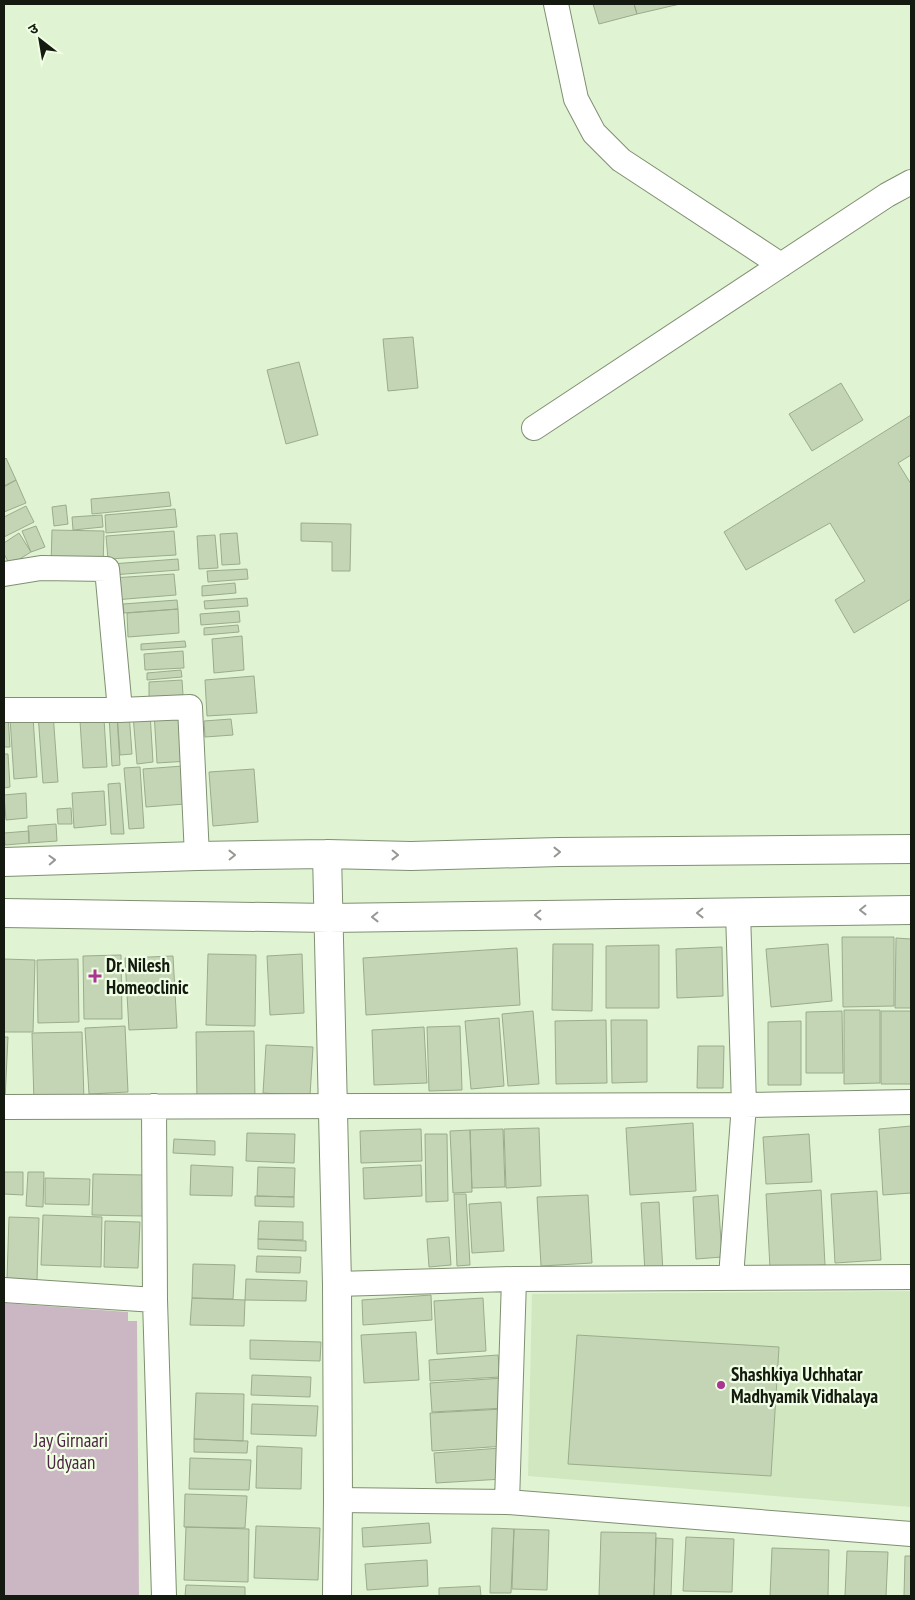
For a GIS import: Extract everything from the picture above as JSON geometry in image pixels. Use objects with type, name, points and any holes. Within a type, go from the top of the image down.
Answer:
[{"type":"street","points":[[556,4],[576,99],[594,133],[621,160],[781,265]]},
{"type":"street","points":[[534,428],[781,265],[911,182]]},
{"type":"street","points":[[4,574],[41,568],[107,569],[120,710]]},
{"type":"street","points":[[4,710],[120,710],[190,707],[197,856]]},
{"type":"street","points":[[4,862],[327,854],[411,856],[559,852],[911,849]]},
{"type":"street","points":[[327,854],[337,1284],[337,1596]]},
{"type":"street","points":[[4,913],[328,918],[911,910]]},
{"type":"street","points":[[732,1278],[744,1105],[738,912]]},
{"type":"street","points":[[4,1107],[744,1105],[911,1102]]},
{"type":"street","points":[[154,1106],[155,1300],[164,1596]]},
{"type":"street","points":[[337,1284],[514,1279],[911,1277]]},
{"type":"street","points":[[507,1502],[514,1279]]},
{"type":"street","points":[[4,1290],[155,1300]]},
{"type":"street","points":[[338,1500],[507,1502],[911,1534]]},
{"type":"shaded area","name":"Shashkiya Uchhatar Madhyamik Vidhalaya","points":[[911,1291],[911,1507],[528,1476],[532,1294]]},
{"type":"green space","name":"Jay Girnaari Udyaan","points":[[4,1303],[128,1312],[128,1321],[137,1321],[139,1596],[4,1596]]},
{"type":"building","points":[[593,4],[634,4],[637,14],[599,24]]},
{"type":"building","points":[[634,4],[680,4],[637,14]]},
{"type":"building","points":[[413,337],[418,388],[388,391],[383,339]]},
{"type":"building","points":[[299,362],[318,435],[286,444],[267,370]]},
{"type":"building","points":[[841,383],[863,420],[812,451],[789,414]]},
{"type":"building","points":[[911,415],[911,455],[898,463],[911,484],[911,599],[854,633],[835,600],[865,581],[830,523],[746,570],[724,532]]},
{"type":"building","points":[[6,458],[16,480],[4,486],[4,460]]},
{"type":"building","points":[[16,480],[26,503],[4,512],[4,487]]},
{"type":"building","points":[[169,492],[171,506],[92,514],[91,499]]},
{"type":"building","points":[[66,505],[68,524],[54,526],[52,507]]},
{"type":"building","points":[[26,506],[34,522],[4,537],[4,517]]},
{"type":"building","points":[[175,509],[177,527],[106,533],[105,515]]},
{"type":"building","points":[[102,515],[103,527],[73,530],[72,517]]},
{"type":"building","points":[[301,523],[351,524],[350,571],[332,571],[332,542],[301,541]]},
{"type":"building","points":[[36,526],[45,547],[31,552],[22,531]]},
{"type":"building","points":[[52,530],[104,531],[103,567],[51,565]]},
{"type":"building","points":[[174,531],[176,555],[108,559],[106,536]]},
{"type":"building","points":[[19,533],[31,552],[10,565],[4,554],[4,543]]},
{"type":"building","points":[[237,533],[240,564],[222,565],[220,534]]},
{"type":"building","points":[[215,535],[218,568],[199,569],[197,536]]},
{"type":"building","points":[[178,559],[179,570],[112,575],[111,564]]},
{"type":"building","points":[[247,569],[248,579],[208,582],[207,571]]},
{"type":"building","points":[[174,574],[176,595],[114,600],[112,578]]},
{"type":"building","points":[[235,583],[236,593],[202,596],[202,586]]},
{"type":"building","points":[[247,598],[248,606],[205,609],[204,601]]},
{"type":"building","points":[[177,600],[178,609],[124,613],[123,604]]},
{"type":"building","points":[[178,609],[179,633],[128,637],[127,613]]},
{"type":"building","points":[[239,611],[240,622],[201,625],[200,614]]},
{"type":"building","points":[[238,625],[239,632],[204,635],[204,628]]},
{"type":"building","points":[[242,636],[244,670],[214,673],[212,639]]},
{"type":"building","points":[[185,641],[186,647],[141,650],[141,644]]},
{"type":"building","points":[[183,651],[184,668],[145,670],[144,654]]},
{"type":"building","points":[[181,670],[182,677],[147,680],[147,673]]},
{"type":"building","points":[[254,676],[257,713],[207,716],[205,680]]},
{"type":"building","points":[[182,680],[183,695],[149,697],[149,682]]},
{"type":"building","points":[[185,709],[189,761],[157,763],[154,712]]},
{"type":"building","points":[[53,713],[58,782],[43,783],[38,714]]},
{"type":"building","points":[[117,713],[129,713],[132,754],[120,755]]},
{"type":"building","points":[[150,713],[153,762],[137,764],[133,715]]},
{"type":"building","points":[[4,714],[8,714],[10,747],[4,747]]},
{"type":"building","points":[[109,716],[117,716],[120,765],[112,766]]},
{"type":"building","points":[[33,717],[37,777],[14,779],[10,718]]},
{"type":"building","points":[[104,719],[107,767],[83,768],[80,721]]},
{"type":"building","points":[[231,719],[233,735],[205,737],[204,721]]},
{"type":"building","points":[[4,754],[8,754],[10,787],[4,788]]},
{"type":"building","points":[[183,766],[185,804],[146,807],[143,769]]},
{"type":"building","points":[[140,767],[144,828],[129,829],[124,768]]},
{"type":"building","points":[[254,769],[258,822],[213,826],[209,772]]},
{"type":"building","points":[[120,783],[124,834],[111,834],[108,784]]},
{"type":"building","points":[[104,791],[106,825],[74,828],[72,793]]},
{"type":"building","points":[[26,793],[27,818],[6,820],[4,795]]},
{"type":"building","points":[[71,808],[72,824],[58,824],[57,809]]},
{"type":"building","points":[[56,824],[57,841],[29,843],[28,826]]},
{"type":"building","points":[[29,831],[29,843],[5,845],[4,833]]},
{"type":"building","points":[[842,937],[894,937],[894,1006],[843,1007]]},
{"type":"building","points":[[896,938],[911,939],[911,1008],[895,1008]]},
{"type":"building","points":[[553,944],[593,944],[592,1011],[552,1010]]},
{"type":"building","points":[[828,944],[832,1001],[771,1007],[766,949]]},
{"type":"building","points":[[659,945],[659,1008],[606,1008],[606,946]]},
{"type":"building","points":[[722,947],[723,996],[677,998],[676,949]]},
{"type":"building","points":[[517,948],[520,1005],[366,1015],[363,958]]},
{"type":"building","points":[[208,954],[256,955],[255,1026],[206,1025]]},
{"type":"building","points":[[302,954],[304,1013],[270,1015],[267,956]]},
{"type":"building","points":[[121,955],[122,1019],[84,1019],[83,956]]},
{"type":"building","points":[[173,956],[177,1028],[129,1030],[125,958]]},
{"type":"building","points":[[4,959],[35,960],[33,1032],[4,1032]]},
{"type":"building","points":[[78,959],[79,1022],[38,1023],[37,960]]},
{"type":"building","points":[[844,1010],[880,1010],[880,1083],[844,1084]]},
{"type":"building","points":[[533,1011],[539,1084],[508,1086],[502,1014]]},
{"type":"building","points":[[842,1011],[843,1073],[806,1073],[806,1012]]},
{"type":"building","points":[[881,1011],[911,1011],[911,1084],[881,1084]]},
{"type":"building","points":[[499,1018],[504,1086],[471,1089],[465,1021]]},
{"type":"building","points":[[606,1020],[607,1083],[556,1084],[555,1021]]},
{"type":"building","points":[[611,1020],[647,1020],[647,1082],[612,1083]]},
{"type":"building","points":[[801,1021],[801,1085],[768,1085],[768,1022]]},
{"type":"building","points":[[125,1026],[128,1092],[89,1094],[85,1028]]},
{"type":"building","points":[[460,1026],[462,1090],[429,1091],[427,1027]]},
{"type":"building","points":[[424,1027],[427,1083],[374,1085],[372,1030]]},
{"type":"building","points":[[254,1031],[255,1101],[197,1102],[196,1032]]},
{"type":"building","points":[[82,1032],[84,1101],[34,1102],[32,1033]]},
{"type":"building","points":[[4,1037],[8,1037],[5,1099],[4,1099]]},
{"type":"building","points":[[266,1045],[313,1047],[310,1096],[263,1093]]},
{"type":"building","points":[[698,1046],[724,1046],[723,1088],[697,1088]]},
{"type":"building","points":[[693,1123],[696,1191],[630,1195],[626,1128]]},
{"type":"building","points":[[911,1126],[911,1193],[883,1195],[879,1129]]},
{"type":"building","points":[[539,1128],[541,1186],[506,1188],[504,1129]]},
{"type":"building","points":[[421,1129],[422,1161],[361,1163],[360,1131]]},
{"type":"building","points":[[503,1129],[505,1187],[472,1188],[470,1130]]},
{"type":"building","points":[[470,1130],[472,1192],[453,1193],[450,1131]]},
{"type":"building","points":[[247,1133],[295,1134],[294,1163],[246,1161]]},
{"type":"building","points":[[425,1134],[447,1134],[448,1201],[426,1202]]},
{"type":"building","points":[[809,1134],[812,1182],[766,1184],[763,1137]]},
{"type":"building","points":[[174,1139],[215,1141],[215,1155],[173,1153]]},
{"type":"building","points":[[191,1165],[233,1167],[232,1196],[190,1195]]},
{"type":"building","points":[[421,1165],[422,1196],[364,1199],[363,1168]]},
{"type":"building","points":[[258,1167],[295,1168],[294,1197],[257,1196]]},
{"type":"building","points":[[4,1172],[23,1172],[23,1195],[4,1194]]},
{"type":"building","points":[[28,1172],[44,1172],[43,1207],[26,1206]]},
{"type":"building","points":[[93,1174],[144,1175],[143,1216],[92,1215]]},
{"type":"building","points":[[45,1178],[90,1179],[89,1205],[45,1204]]},
{"type":"building","points":[[821,1190],[825,1265],[770,1268],[766,1194]]},
{"type":"building","points":[[877,1191],[881,1260],[835,1263],[831,1194]]},
{"type":"building","points":[[454,1194],[466,1194],[470,1265],[457,1266]]},
{"type":"building","points":[[588,1195],[592,1263],[541,1266],[537,1197]]},
{"type":"building","points":[[718,1195],[722,1257],[696,1259],[693,1197]]},
{"type":"building","points":[[255,1196],[294,1197],[294,1207],[255,1206]]},
{"type":"building","points":[[501,1202],[504,1251],[472,1253],[469,1204]]},
{"type":"building","points":[[659,1202],[663,1272],[645,1273],[641,1203]]},
{"type":"building","points":[[43,1215],[102,1217],[101,1267],[41,1265]]},
{"type":"building","points":[[9,1217],[39,1218],[37,1280],[7,1279]]},
{"type":"building","points":[[105,1221],[140,1222],[138,1268],[104,1267]]},
{"type":"building","points":[[259,1221],[303,1222],[303,1240],[258,1239]]},
{"type":"building","points":[[449,1237],[451,1265],[429,1267],[427,1239]]},
{"type":"building","points":[[258,1239],[306,1241],[306,1251],[258,1249]]},
{"type":"building","points":[[257,1256],[301,1257],[300,1273],[256,1272]]},
{"type":"building","points":[[193,1264],[235,1265],[233,1299],[192,1298]]},
{"type":"building","points":[[246,1279],[307,1281],[306,1301],[245,1300]]},
{"type":"building","points":[[431,1295],[432,1320],[363,1325],[362,1300]]},
{"type":"building","points":[[192,1298],[245,1300],[244,1326],[190,1325]]},
{"type":"building","points":[[483,1298],[486,1351],[437,1354],[434,1301]]},
{"type":"building","points":[[416,1332],[419,1380],[364,1383],[361,1335]]},
{"type":"building","points":[[577,1335],[779,1347],[771,1476],[568,1464]]},
{"type":"building","points":[[250,1340],[321,1342],[320,1361],[250,1359]]},
{"type":"building","points":[[498,1355],[500,1377],[430,1381],[429,1360]]},
{"type":"building","points":[[252,1375],[311,1377],[310,1397],[251,1395]]},
{"type":"building","points":[[503,1378],[505,1408],[432,1412],[430,1383]]},
{"type":"building","points":[[196,1393],[244,1394],[243,1441],[194,1439]]},
{"type":"building","points":[[252,1404],[318,1406],[316,1436],[251,1434]]},
{"type":"building","points":[[503,1409],[505,1446],[432,1451],[430,1413]]},
{"type":"building","points":[[194,1439],[248,1441],[247,1453],[194,1452]]},
{"type":"building","points":[[257,1446],[302,1448],[301,1489],[256,1488]]},
{"type":"building","points":[[501,1448],[503,1479],[436,1483],[434,1453]]},
{"type":"building","points":[[190,1458],[251,1460],[249,1490],[189,1489]]},
{"type":"building","points":[[185,1494],[247,1496],[245,1528],[184,1527]]},
{"type":"building","points":[[429,1523],[431,1543],[363,1547],[362,1528]]},
{"type":"building","points":[[256,1526],[320,1528],[318,1580],[254,1578]]},
{"type":"building","points":[[186,1527],[249,1529],[248,1582],[184,1580]]},
{"type":"building","points":[[492,1528],[514,1529],[511,1593],[490,1593]]},
{"type":"building","points":[[514,1529],[549,1530],[547,1590],[512,1589]]},
{"type":"building","points":[[601,1532],[656,1533],[654,1596],[599,1596]]},
{"type":"building","points":[[686,1537],[734,1539],[732,1592],[683,1591]]},
{"type":"building","points":[[656,1538],[673,1539],[671,1596],[654,1596]]},
{"type":"building","points":[[772,1548],[829,1550],[828,1596],[770,1596]]},
{"type":"building","points":[[847,1551],[888,1552],[886,1596],[845,1596]]},
{"type":"building","points":[[905,1556],[911,1556],[911,1596],[904,1596]]},
{"type":"building","points":[[427,1560],[428,1586],[367,1590],[365,1564]]},
{"type":"building","points":[[186,1585],[245,1587],[245,1596],[185,1596]]},
{"type":"building","points":[[480,1586],[481,1596],[439,1596],[439,1588]]},
{"type":"place","name":"Dr. Nilesh Homeoclinic","points":[[95,976]]},
{"type":"place","name":"Shashkiya Uchhatar Madhyamik Vidhalaya","points":[[721,1385]]}]
